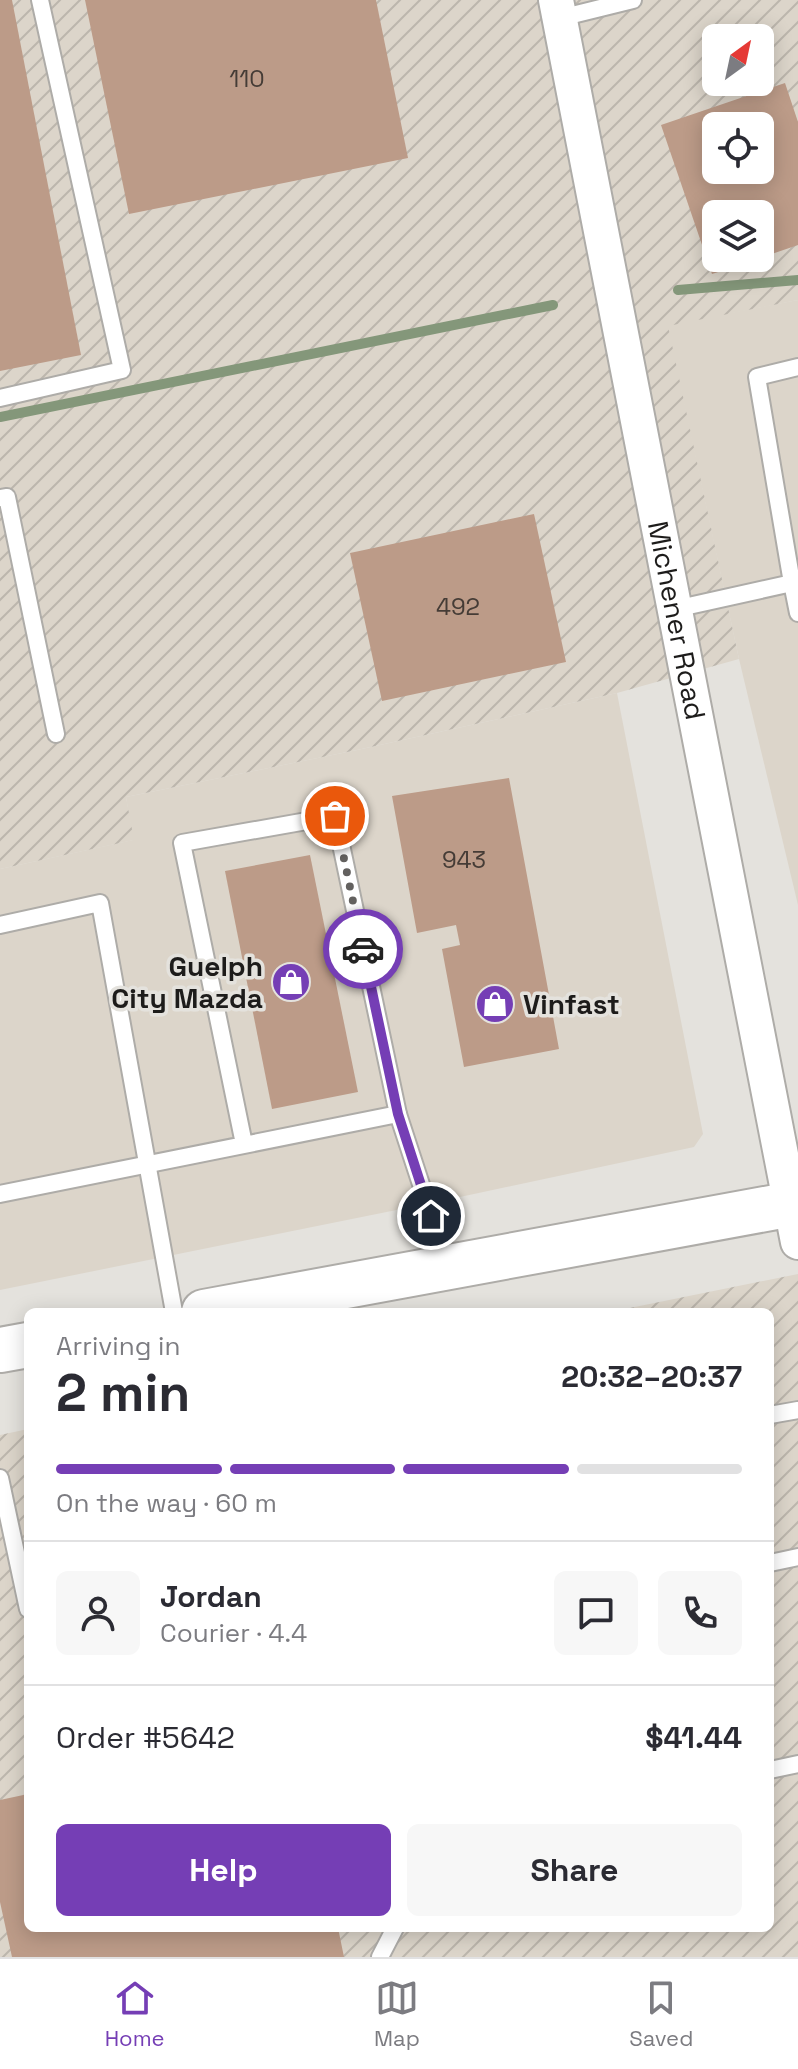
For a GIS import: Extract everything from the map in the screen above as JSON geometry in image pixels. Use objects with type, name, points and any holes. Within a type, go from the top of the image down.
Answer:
[{"type":"main road","points":[[233,1308],[329,1295],[448,1267],[795,1217]]},
{"type":"main road","points":[[0,1350],[24,1346]]},
{"type":"street","name":"Michener Road","points":[[558,9],[795,1217]]},
{"type":"lane","points":[[0,398],[122,370],[40,0]]},
{"type":"lane","points":[[558,9],[633,0]]},
{"type":"lane","points":[[798,367],[757,377],[798,613]]},
{"type":"lane","points":[[0,498],[7,497],[56,734]]},
{"type":"lane","points":[[675,609],[792,583]]},
{"type":"lane","points":[[244,1144],[182,843],[335,816],[398,1114],[448,1267]]},
{"type":"lane","points":[[0,925],[100,903],[173,1308]]},
{"type":"lane","points":[[0,1194],[398,1114]]},
{"type":"lane","points":[[774,1414],[798,1410]]},
{"type":"lane","points":[[0,1478],[24,1590]]},
{"type":"lane","points":[[774,1562],[798,1557]]},
{"type":"lane","points":[[774,1769],[798,1764]]},
{"type":"lane","points":[[380,1957],[393,1932]]},
{"type":"shaded area","points":[[0,0],[798,0],[798,300],[668,326],[739,659],[617,693],[126,797],[134,840],[0,869]]},
{"type":"shaded area","points":[[798,300],[798,905],[739,659],[667,325]]},
{"type":"shaded area","points":[[617,693],[703,1134],[694,1147],[0,1290],[0,869],[133,840],[126,797]]},
{"type":"shaded area","points":[[798,1274],[798,1957],[0,1957],[0,1435],[24,1430],[24,1932],[774,1932],[774,1308],[630,1308]]},
{"type":"building","points":[[0,0],[12,0],[81,355],[0,371]]},
{"type":"building","points":[[85,0],[376,0],[408,158],[129,214]]},
{"type":"building","points":[[785,83],[798,122],[798,245],[774,253],[774,200],[702,200],[702,245],[661,125],[747,96],[774,96],[774,87]]},
{"type":"building","points":[[534,514],[566,662],[382,701],[350,553]]},
{"type":"building","points":[[509,778],[559,1049],[464,1067],[442,949],[460,945],[456,925],[417,933],[392,796]]},
{"type":"building","name":"Guelph City Mazda","points":[[310,855],[358,1092],[272,1109],[225,871]]},
{"type":"building","points":[[24,1795],[24,1932],[339,1932],[344,1957],[12,1957],[0,1902],[0,1800]]},
{"type":"waterway","points":[[678,290],[798,280]]},
{"type":"waterway","points":[[0,417],[553,305]]},
{"type":"way so far","points":[[335,816],[363,949]]},
{"type":"place","name":"Guelph City Mazda","points":[[291,982]]},
{"type":"place","name":"Vinfast","points":[[495,1004]]},
{"type":"route","points":[[363,949],[398,1114],[431,1216]]}]
